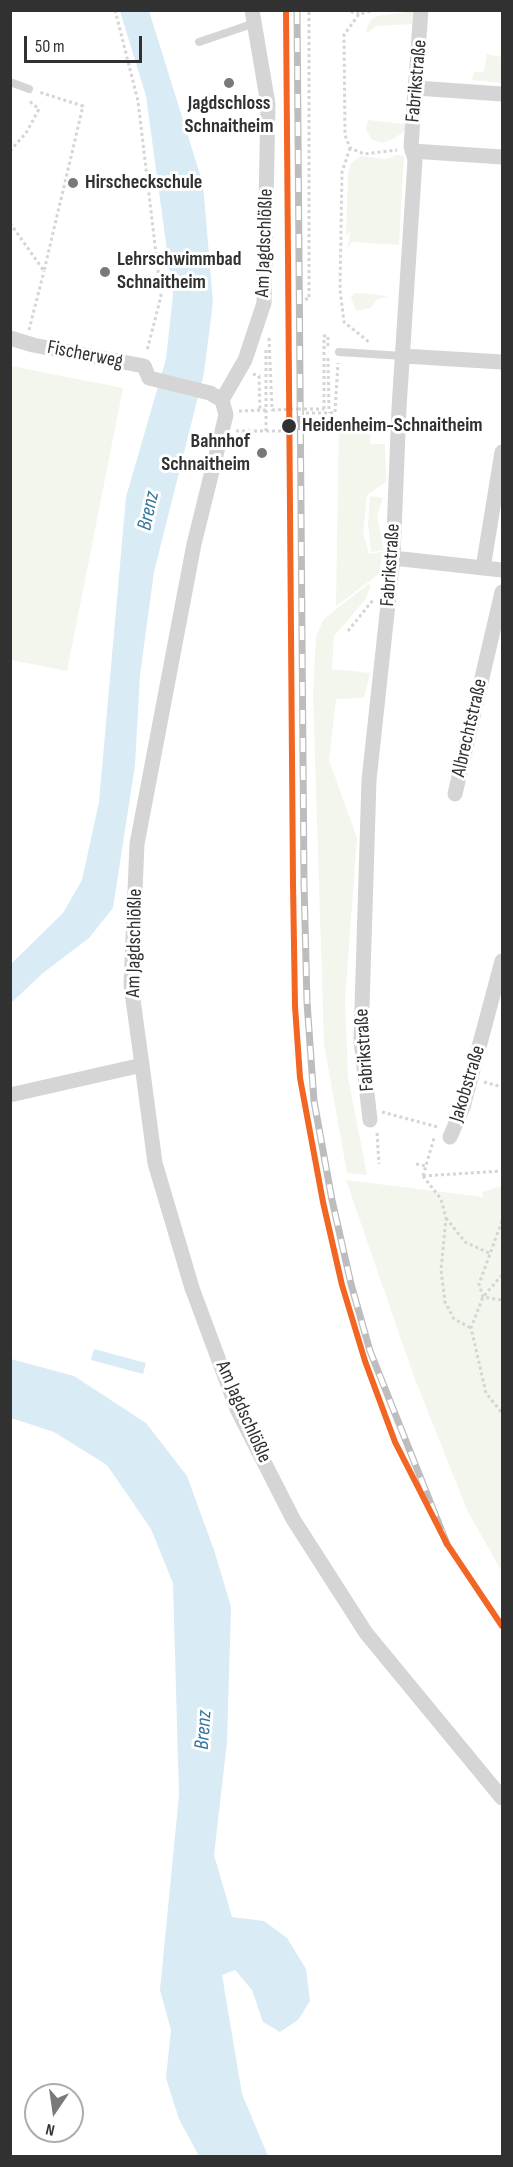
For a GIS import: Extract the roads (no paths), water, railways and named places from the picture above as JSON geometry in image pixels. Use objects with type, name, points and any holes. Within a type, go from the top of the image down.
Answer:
[{"type":"street","name":"Fabrikstraße","points":[[370,1114],[361,1040],[369,780],[393,558],[415,160],[412,149],[421,10]]},
{"type":"street","name":"Am Jagdschlößle","points":[[253,17],[268,104],[264,303],[241,368],[219,403],[137,844],[130,985],[155,1163],[192,1288],[237,1409],[293,1519],[366,1633],[502,1798]]},
{"type":"street","points":[[416,88],[502,94]]},
{"type":"street","points":[[412,149],[502,157]]},
{"type":"street","name":"Fischerweg","points":[[10,338],[146,372],[219,403]]},
{"type":"street","points":[[403,356],[502,362]]},
{"type":"street","points":[[483,568],[502,452]]},
{"type":"street","points":[[393,558],[502,570]]},
{"type":"street","name":"Albrechtstraße","points":[[455,794],[502,592]]},
{"type":"street","name":"Jakobstraße","points":[[444,1132],[463,1107],[502,961]]},
{"type":"street","points":[[10,1095],[142,1065]]},
{"type":"lane","points":[[199,42],[253,17]]},
{"type":"lane","points":[[10,82],[29,89]]},
{"type":"lane","points":[[339,352],[403,356]]},
{"type":"water","name":"Brenz","points":[[120,11],[149,11],[203,184],[213,302],[204,373],[154,572],[140,675],[135,765],[113,908],[89,938],[43,973],[11,1003],[11,964],[63,913],[82,880],[99,802],[126,497],[166,359],[173,295],[146,96]]},
{"type":"water","points":[[94,1349],[146,1363],[143,1374],[91,1360]]},
{"type":"water","name":"Brenz","points":[[11,1359],[74,1376],[146,1423],[187,1476],[215,1553],[231,1607],[227,1742],[214,1855],[232,1917],[264,1921],[287,1938],[306,1969],[310,2001],[298,2020],[280,2032],[263,2022],[252,1990],[235,1970],[222,1975],[242,2094],[268,2156],[199,2156],[179,2119],[166,2078],[171,2030],[160,1990],[179,1795],[173,1583],[151,1529],[107,1465],[54,1432],[11,1418]]},
{"type":"railway","points":[[297,10],[304,883],[307,1002],[314,1101],[332,1200],[351,1284],[370,1351],[447,1544]]},
{"type":"place","name":"Jagdschloss Schnaitheim","points":[[229,83]]},
{"type":"place","name":"Hirscheckschule","points":[[73,183]]},
{"type":"place","name":"Lehrschwimmbad Schnaitheim","points":[[105,272]]},
{"type":"place","name":"Heidenheim-Schnaitheim","points":[[289,426]]},
{"type":"place","name":"Bahnhof Schnaitheim","points":[[262,453]]}]
